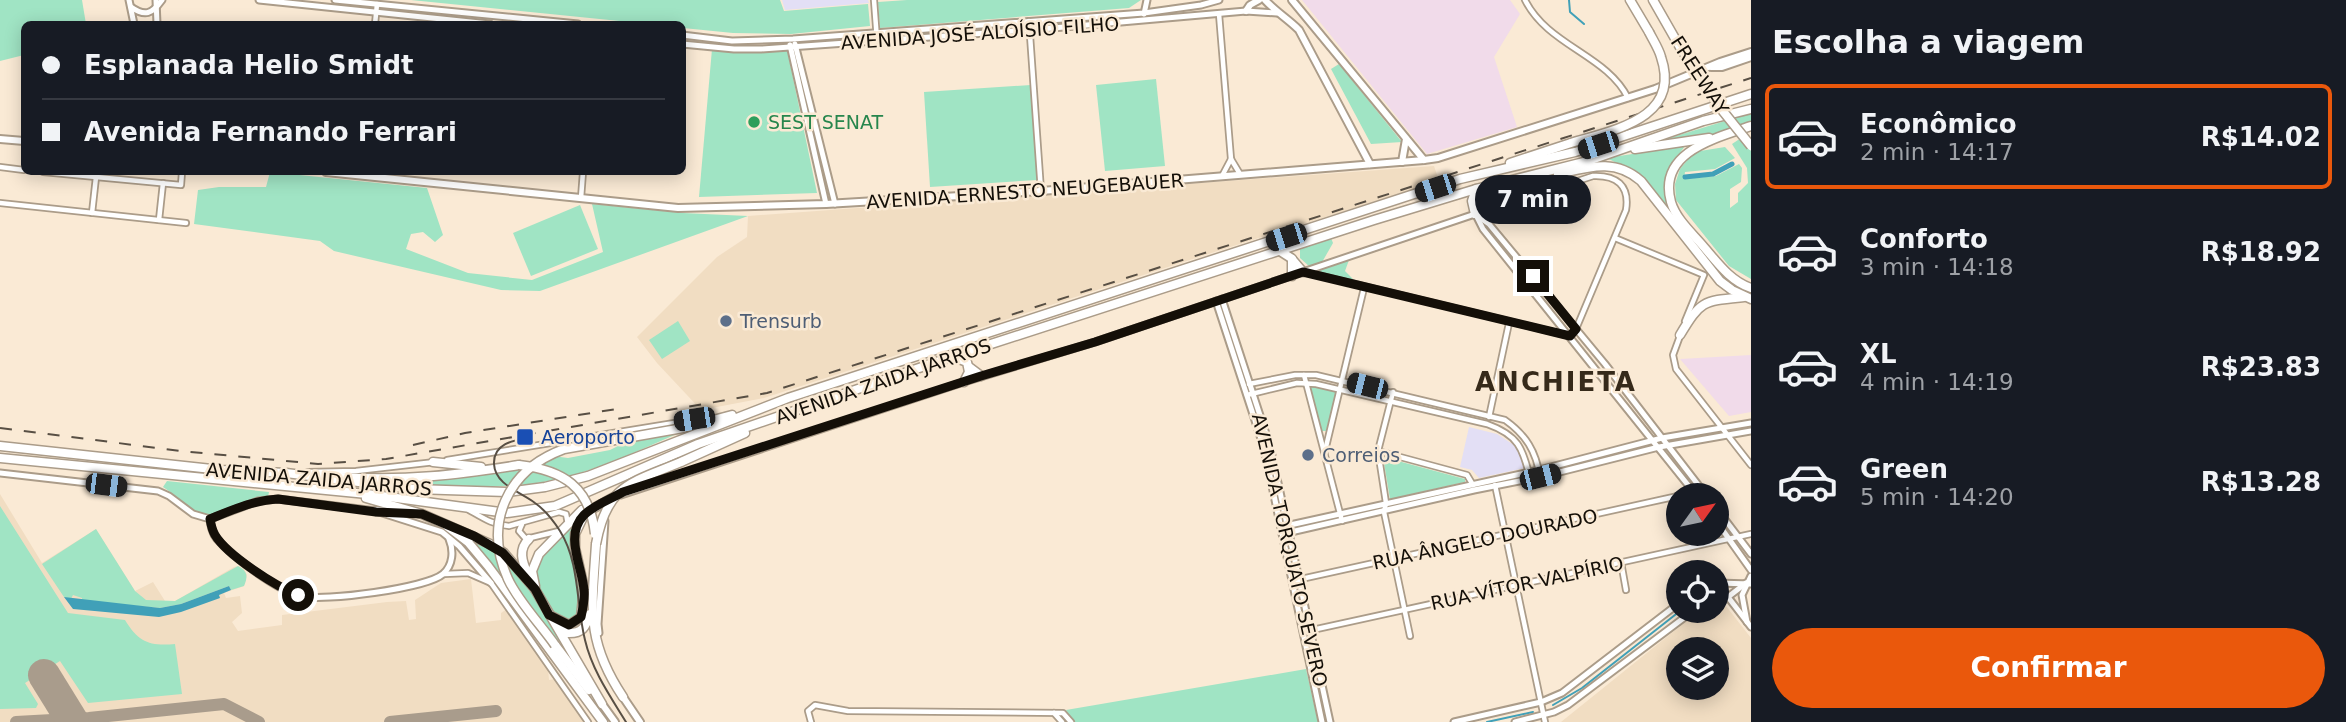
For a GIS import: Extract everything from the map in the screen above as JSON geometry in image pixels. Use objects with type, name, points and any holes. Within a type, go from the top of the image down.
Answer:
[{"type":"highway","points":[[1624,0],[1647,30]]},
{"type":"highway","points":[[1460,179],[1631,124],[1654,107],[1662,95],[1665,74],[1661,57],[1630,0]]},
{"type":"highway","name":"FREEWAY","points":[[1655,0],[1681,49],[1751,146]]},
{"type":"highway","name":"AVENIDA ZAIDA JARROS","points":[[0,446],[220,470],[286,473],[415,489],[507,492],[533,489],[588,476],[789,398],[1460,179],[1575,152],[1751,94]]},
{"type":"highway","name":"AVENIDA ZAIDA JARROS","points":[[0,458],[343,492],[508,513],[555,506],[698,444],[951,357],[1476,189],[1616,151],[1703,121],[1751,109]]},
{"type":"highway","points":[[1751,126],[1692,149],[1679,161],[1670,182],[1671,202],[1681,220],[1730,276],[1751,288]]},
{"type":"highway","points":[[1616,151],[1722,136]]},
{"type":"highway","points":[[1523,178],[1551,176],[1596,165],[1610,165],[1633,174],[1720,281],[1748,298]]},
{"type":"highway","points":[[1475,214],[1472,201],[1476,189]]},
{"type":"highway","points":[[1280,251],[1303,272]]},
{"type":"highway","points":[[1292,260],[1292,276]]},
{"type":"highway","points":[[1680,335],[1701,305],[1713,301],[1748,298]]},
{"type":"highway","points":[[951,357],[964,359],[969,367],[981,376]]},
{"type":"highway","points":[[964,382],[969,367]]},
{"type":"highway","points":[[602,704],[579,678],[509,582],[498,541],[499,522],[506,499],[534,463],[564,449],[683,428],[789,398]]},
{"type":"highway","points":[[549,615],[563,631],[571,634],[585,628],[591,612],[599,525],[611,498],[626,486],[786,413]]},
{"type":"highway","points":[[433,462],[494,469]]},
{"type":"highway","points":[[286,473],[399,480],[458,475],[519,465],[551,470],[576,487],[591,512],[596,544]]},
{"type":"highway","points":[[343,492],[422,514],[468,542],[570,675],[602,722]]},
{"type":"highway","points":[[535,589],[532,570],[539,554],[582,509],[603,498],[623,492]]},
{"type":"highway","points":[[549,615],[569,625],[581,617],[584,588],[575,548],[575,534],[586,513],[623,492]]},
{"type":"highway","points":[[376,512],[422,514]]},
{"type":"highway","points":[[444,529],[474,536],[503,553],[535,589]]},
{"type":"highway","points":[[529,540],[525,543],[521,557],[535,589],[602,704]]},
{"type":"highway","points":[[591,612],[604,666],[624,696]]},
{"type":"highway","points":[[556,674],[570,675]]},
{"type":"main road","points":[[1246,11],[1259,0]]},
{"type":"main road","points":[[1265,0],[1299,30],[1370,164]]},
{"type":"main road","points":[[1292,0],[1424,160]]},
{"type":"main road","name":"AVENIDA ERNESTO NEUGEBAUER","points":[[379,175],[678,208],[835,204],[1041,191],[1402,162],[1438,158],[1628,98],[1751,54]]},
{"type":"main road","points":[[0,139],[21,141]]},
{"type":"main road","points":[[1402,162],[1406,139]]},
{"type":"main road","points":[[624,696],[640,722]]},
{"type":"main road","points":[[602,704],[615,722]]},
{"type":"street","points":[[130,3],[139,13],[147,13],[162,0]]},
{"type":"street","points":[[259,0],[458,21]]},
{"type":"street","points":[[335,0],[548,21]]},
{"type":"street","points":[[874,0],[877,40]]},
{"type":"street","points":[[1144,21],[1147,0]]},
{"type":"street","points":[[1174,0],[1180,8],[1182,18]]},
{"type":"street","name":"AVENIDA JOSÉ ALOÍSIO FILHO","points":[[686,36],[732,41],[793,39],[1144,13],[1219,0]]},
{"type":"street","points":[[1525,0],[1551,33],[1616,79],[1628,98]]},
{"type":"street","points":[[130,3],[133,21]]},
{"type":"street","points":[[375,21],[377,4]]},
{"type":"street","name":"AVENIDA JOSÉ ALOÍSIO FILHO","points":[[686,44],[734,49],[796,47],[1246,11],[1277,13]]},
{"type":"street","points":[[1219,14],[1231,159],[1241,175]]},
{"type":"street","points":[[1029,21],[1041,191]]},
{"type":"street","points":[[793,39],[835,204]]},
{"type":"street","points":[[793,39],[788,47],[826,204]]},
{"type":"street","points":[[1222,177],[1231,159]]},
{"type":"street","points":[[0,167],[21,170]]},
{"type":"street","points":[[75,175],[181,185],[182,175]]},
{"type":"street","points":[[580,198],[583,175]]},
{"type":"street","points":[[624,696],[606,659],[598,624],[604,524],[609,510],[623,492],[981,376],[1095,342],[1475,214],[1594,176],[1609,175],[1621,184],[1628,199],[1626,210],[1576,329],[1570,336]]},
{"type":"street","points":[[92,213],[96,177]]},
{"type":"street","points":[[159,220],[163,183]]},
{"type":"street","points":[[0,203],[186,223]]},
{"type":"street","points":[[1475,214],[1489,224],[1605,364],[1696,483]]},
{"type":"street","points":[[1475,214],[1483,229],[1687,483]]},
{"type":"street","points":[[1615,238],[1704,275],[1673,355],[1676,369],[1751,465]]},
{"type":"street","points":[[1303,272],[1570,336]]},
{"type":"street","points":[[1325,450],[1364,288]]},
{"type":"street","name":"AVENIDA TORQUATO SEVERO","points":[[1219,300],[1250,394],[1275,485],[1322,722]]},
{"type":"street","points":[[1487,425],[1509,323]]},
{"type":"street","points":[[1598,370],[1605,364]]},
{"type":"street","points":[[1304,375],[1341,517]]},
{"type":"street","points":[[1246,384],[1304,375],[1342,380],[1505,420],[1516,429],[1535,455],[1539,473]]},
{"type":"street","points":[[1250,394],[1305,383],[1487,425],[1510,435],[1521,447],[1530,475]]},
{"type":"street","points":[[1393,392],[1378,451],[1386,503],[1384,512],[1410,636]]},
{"type":"street","points":[[286,473],[356,471],[433,462],[733,414]]},
{"type":"street","points":[[1539,473],[1662,438],[1751,423]]},
{"type":"street","points":[[1285,530],[1386,503],[1667,445],[1751,431]]},
{"type":"street","points":[[1378,451],[1467,475],[1473,487]]},
{"type":"street","points":[[0,473],[158,491],[181,503],[193,514],[210,519],[249,504],[278,499],[376,512],[444,529],[491,583],[588,722]]},
{"type":"street","points":[[1341,517],[1384,512],[1473,487],[1495,485],[1530,475]]},
{"type":"street","points":[[1692,478],[1693,483]]},
{"type":"street","points":[[1495,485],[1545,719]]},
{"type":"street","name":"RUA ÂNGELO DOURADO","points":[[1296,581],[1666,499]]},
{"type":"street","points":[[469,509],[501,526],[562,512],[568,516],[566,528],[529,540],[520,534],[519,528],[524,522]]},
{"type":"street","points":[[210,519],[218,540],[251,569],[302,597],[325,597],[412,586],[434,580],[444,574],[461,571],[491,583]]},
{"type":"street","points":[[1729,525],[1751,554]]},
{"type":"street","points":[[444,529],[453,550],[450,565],[444,574]]},
{"type":"street","name":"RUA VÍTOR VALPÍRIO","points":[[1729,538],[1751,534]]},
{"type":"street","points":[[1729,538],[1751,570]]},
{"type":"street","name":"RUA VÍTOR VALPÍRIO","points":[[1306,631],[1693,546]]},
{"type":"street","points":[[1621,562],[1626,590]]},
{"type":"street","points":[[1749,625],[1742,595],[1751,576]]},
{"type":"street","points":[[1729,583],[1749,584]]},
{"type":"street","points":[[1729,596],[1749,584]]},
{"type":"street","points":[[1729,598],[1749,625]]},
{"type":"street","points":[[1454,722],[1541,702],[1573,686],[1666,613]]},
{"type":"street","points":[[1516,722],[1545,719],[1569,705],[1677,623]]},
{"type":"street","name":"AVENIDA TORQUATO SEVERO","points":[[1306,631],[1330,722]]},
{"type":"street","points":[[602,704],[602,722]]},
{"type":"street","points":[[811,722],[808,711],[815,705],[848,711],[1053,713],[1066,715],[1071,722]]},
{"type":"street","points":[[1053,713],[1062,722]]},
{"type":"shaded area","points":[[782,0],[868,0],[869,3],[785,10]]},
{"type":"shaded area","points":[[1302,0],[1510,0],[1520,14],[1494,57],[1517,127],[1427,154]]},
{"type":"shaded area","points":[[1434,166],[1439,181],[764,398],[701,410],[657,363],[637,337],[717,257],[747,237],[748,216]]},
{"type":"shaded area","points":[[1751,355],[1751,412],[1729,416],[1680,359]]},
{"type":"shaded area","points":[[1469,427],[1497,434],[1517,447],[1525,468],[1479,478],[1472,470],[1460,467]]},
{"type":"shaded area","points":[[0,494],[42,563],[96,529],[135,591],[153,582],[165,601],[175,601],[234,567],[244,569],[247,575],[244,586],[224,593],[226,598],[240,596],[242,613],[232,622],[238,631],[282,625],[282,615],[387,602],[406,601],[409,620],[416,619],[415,600],[441,583],[471,579],[476,623],[501,620],[501,613],[507,609],[548,668],[549,680],[556,679],[584,722],[0,722]]},
{"type":"shaded area","points":[[1729,610],[1751,638],[1751,722],[1561,722],[1666,638],[1666,700],[1729,700],[1729,637],[1667,637],[1684,623],[1729,623]]},
{"type":"green space","points":[[0,0],[82,0],[86,21],[21,21],[21,56],[0,61]]},
{"type":"green space","points":[[411,0],[780,0],[784,11],[868,4],[870,26],[791,34],[733,33],[686,28],[686,21],[619,21]]},
{"type":"green space","points":[[1141,0],[1129,8],[880,28],[878,2]]},
{"type":"green space","name":"SEST SENAT","points":[[712,49],[787,49],[817,193],[699,197]]},
{"type":"green space","points":[[1339,64],[1402,142],[1371,144],[1331,69]]},
{"type":"green space","points":[[1156,79],[1165,166],[1105,171],[1096,85]]},
{"type":"green space","points":[[1031,85],[1037,180],[930,187],[924,92]]},
{"type":"green space","points":[[1751,113],[1751,123],[1710,136],[1650,144]]},
{"type":"green space","points":[[1741,138],[1751,151],[1751,279],[1729,266],[1676,200],[1675,184],[1680,169],[1694,152],[1725,147],[1735,158],[1715,169],[1685,172],[1684,179],[1716,176],[1739,164],[1742,168],[1741,182],[1730,189],[1730,208],[1738,202],[1738,193],[1748,183],[1747,168],[1732,144]]},
{"type":"green space","points":[[1685,146],[1670,171],[1668,180],[1667,197],[1674,217],[1637,176],[1606,158]]},
{"type":"green space","points":[[1592,168],[1499,199],[1500,203],[1486,208],[1475,204],[1475,199],[1480,195]]},
{"type":"green space","points":[[269,175],[299,175],[427,188],[443,235],[435,242],[423,232],[411,234],[406,249],[468,273],[532,280],[603,252],[592,204],[748,216],[540,291],[501,290],[334,251],[320,241],[194,224],[198,190],[266,187]]},
{"type":"green space","points":[[580,205],[598,249],[531,276],[513,233]]},
{"type":"green space","points":[[1331,238],[1333,243],[1321,264],[1310,267],[1300,258],[1300,249]]},
{"type":"green space","points":[[1349,260],[1345,271],[1356,282],[1316,271]]},
{"type":"green space","points":[[678,321],[690,341],[662,359],[649,340]]},
{"type":"green space","points":[[1308,384],[1337,390],[1326,431],[1322,431]]},
{"type":"green space","points":[[684,431],[596,468],[559,479],[487,487],[389,483],[456,478],[518,468],[553,456],[568,458],[610,450],[628,441]]},
{"type":"green space","points":[[1383,457],[1465,479],[1465,482],[1390,499]]},
{"type":"green space","points":[[167,481],[269,492],[268,497],[255,499],[207,517],[189,508],[163,487]]},
{"type":"green space","points":[[0,506],[68,613],[125,620],[135,634],[146,641],[175,644],[182,694],[88,703],[60,661],[25,683],[38,704],[36,708],[0,709]]},
{"type":"green space","points":[[583,512],[573,531],[572,541],[582,596],[581,608],[575,617],[564,622],[550,609],[540,594],[536,566],[539,557]]},
{"type":"green space","points":[[96,529],[135,591],[146,600],[175,601],[238,566],[245,572],[244,586],[231,590],[229,586],[181,604],[160,608],[82,601],[82,598],[73,595],[71,599],[64,597],[42,564]]},
{"type":"green space","points":[[464,536],[499,552],[517,568],[561,640],[554,646]]},
{"type":"green space","points":[[1306,669],[1318,722],[1073,722],[1066,710]]},
{"type":"water","points":[[229,586],[231,590],[219,595],[220,598],[159,617],[73,609],[64,597],[160,608],[181,604]]},
{"type":"waterway","points":[[1569,0],[1570,12],[1584,24]]},
{"type":"waterway","points":[[1685,177],[1713,174],[1732,164]]},
{"type":"waterway","points":[[1553,705],[1582,688],[1666,622]]},
{"type":"waterway","points":[[1487,722],[1533,712]]},
{"type":"taxiway","points":[[16,722],[89,718],[224,704],[259,722]]},
{"type":"taxiway","points":[[390,722],[496,711]]},
{"type":"runway","points":[[44,675],[73,722]]},
{"type":"tram line","points":[[534,437],[502,446],[495,456],[495,471],[504,483],[542,509],[560,531],[571,556],[588,651],[602,682],[626,722]]},
{"type":"railway","points":[[0,428],[181,451],[318,464],[386,459],[767,393],[1751,78]]},
{"type":"railway","points":[[413,445],[465,433],[623,408]]},
{"type":"place","name":"SEST SENAT","points":[[754,122]]},
{"type":"place","name":"Trensurb","points":[[726,321]]},
{"type":"place","name":"Aeroporto","points":[[525,437]]},
{"type":"place","name":"Correios","points":[[1308,455]]},
{"type":"district","name":"ANCHIETA","points":[[1556,382]]},
{"type":"route","points":[[298,595],[251,569],[218,540],[210,519],[240,507],[278,499],[376,512],[422,514],[474,536],[503,553],[535,589],[549,615],[569,625],[578,621],[584,605],[584,588],[575,548],[575,534],[579,523],[586,513],[623,492],[981,376],[1095,342],[1303,272],[1570,336],[1576,329],[1533,276]]}]
